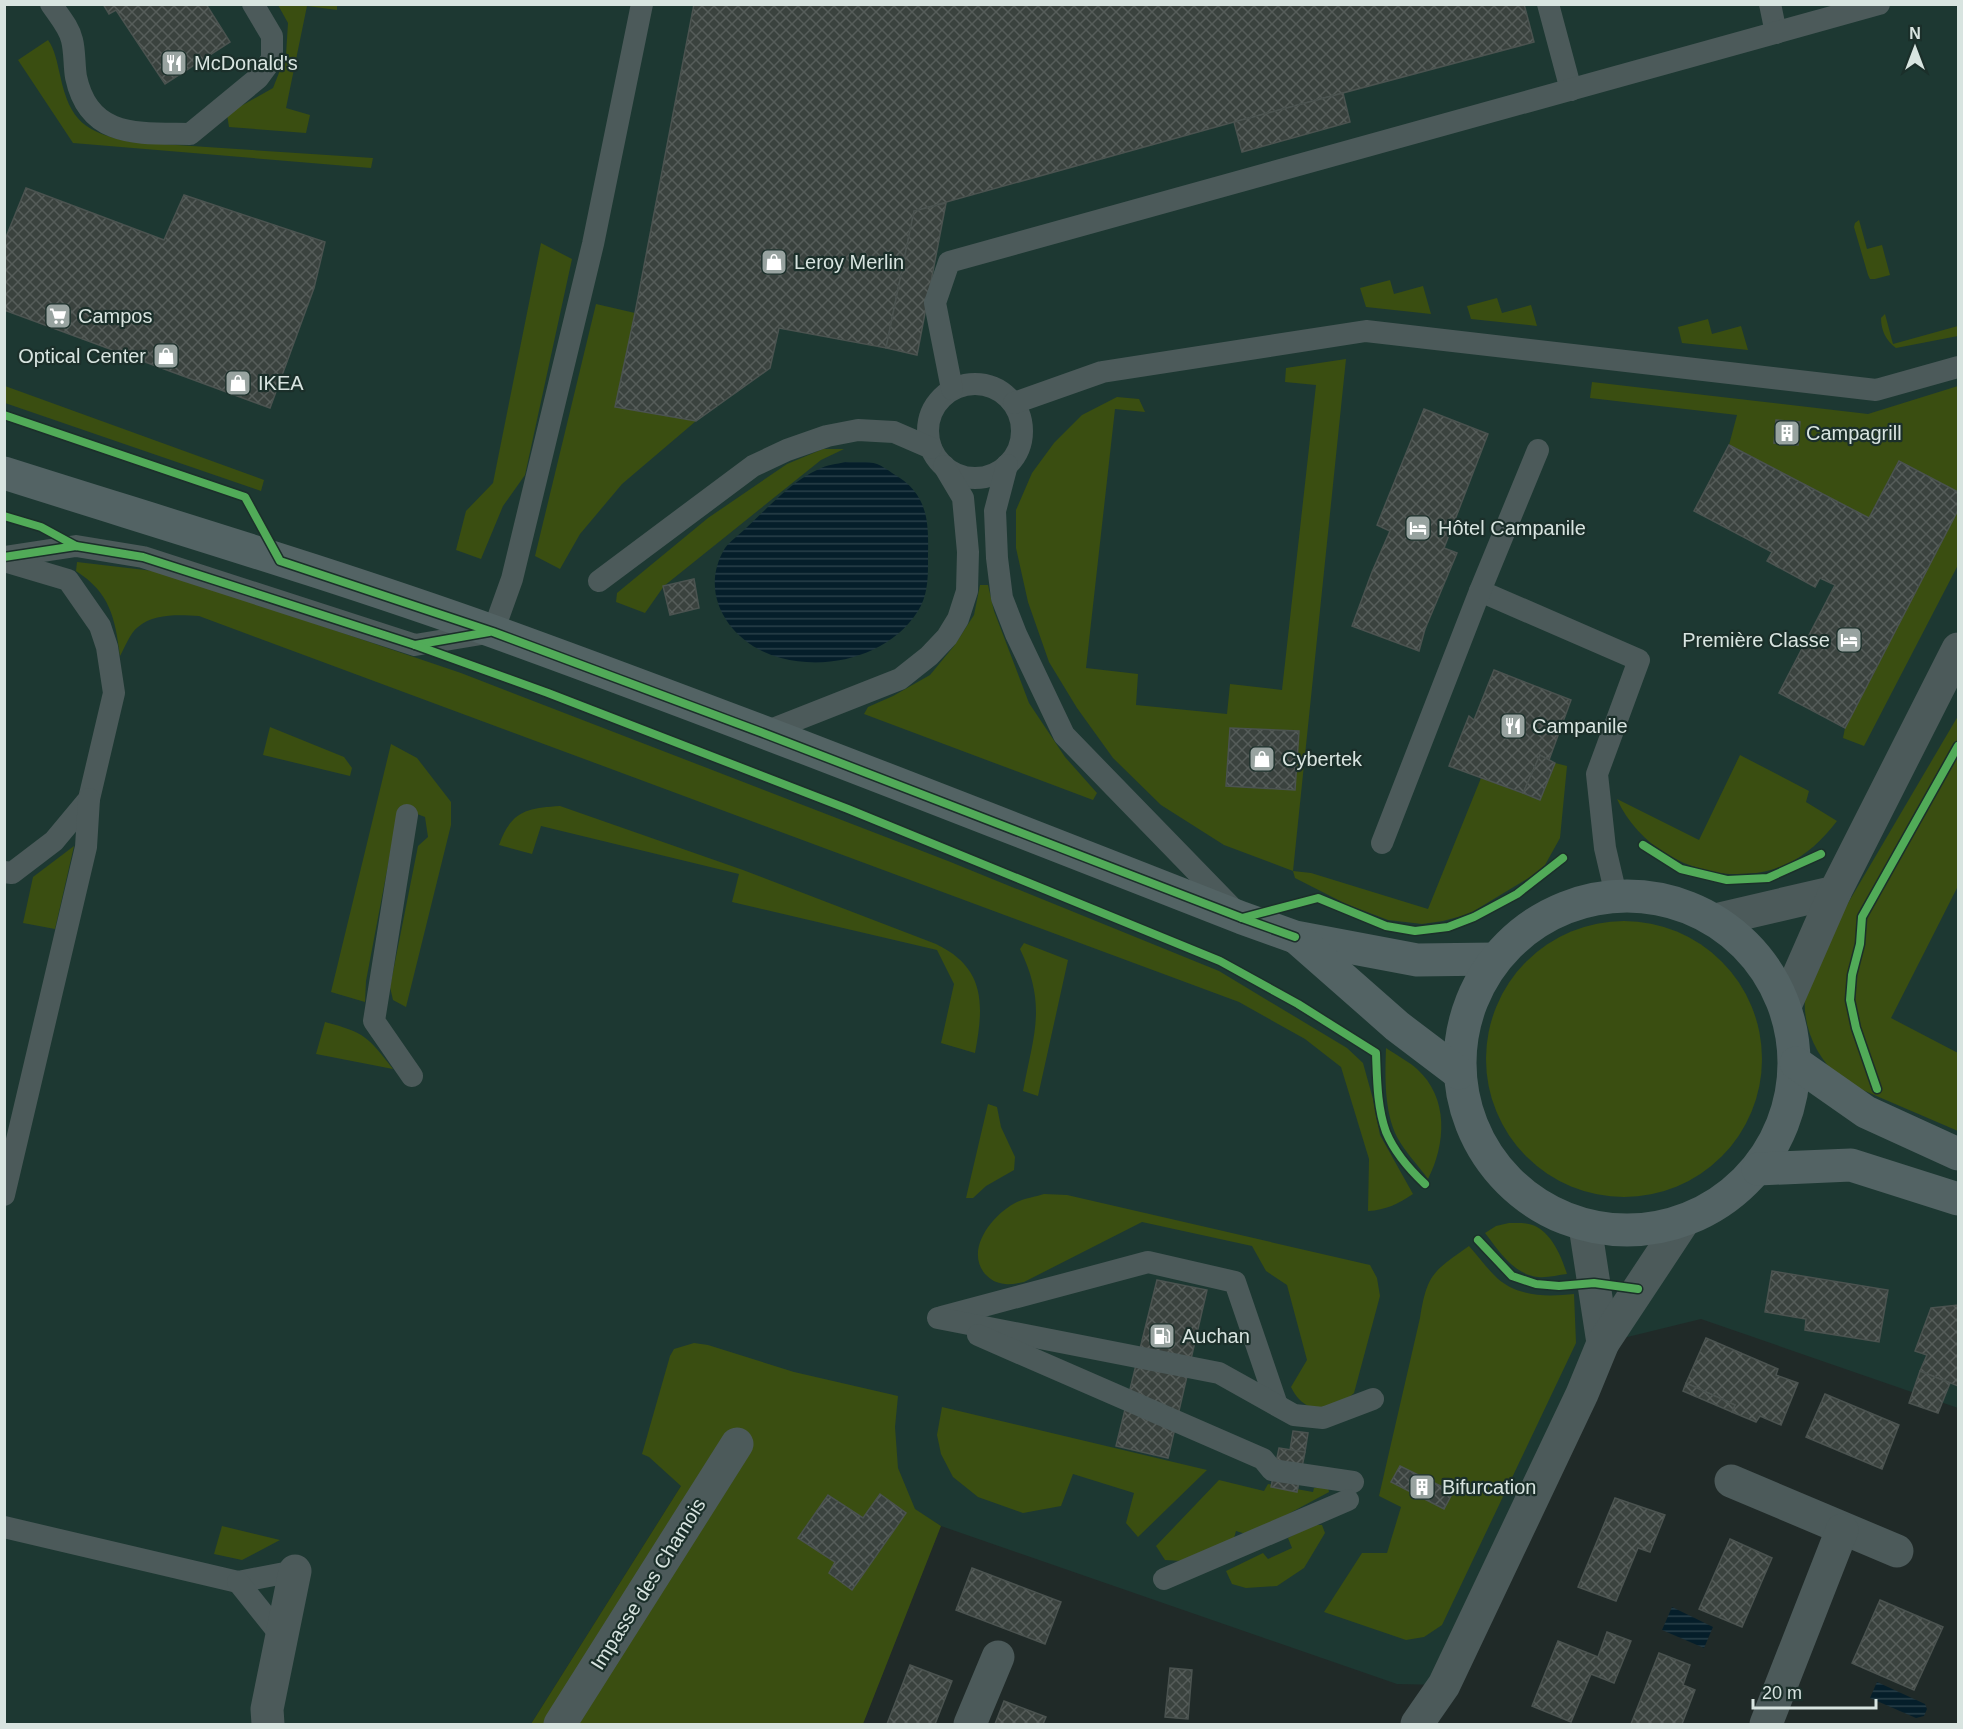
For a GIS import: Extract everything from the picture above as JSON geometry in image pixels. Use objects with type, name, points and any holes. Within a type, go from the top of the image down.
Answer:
[{"type":"main road","points":[[4,473],[493,632],[1295,937],[1416,960],[1495,959]]},
{"type":"main road","points":[[1616,895],[1667,900],[1715,920],[1757,956],[1786,1005],[1793,1033],[1796,1063],[1786,1119],[1758,1169],[1724,1200],[1683,1222],[1634,1230],[1585,1226],[1551,1213],[1521,1193],[1492,1164],[1472,1128],[1459,1073],[1461,1032],[1474,994],[1495,959],[1529,927],[1570,905],[1616,895]]},
{"type":"main road","points":[[1295,937],[1397,1026],[1459,1073]]},
{"type":"main road","points":[[1796,1063],[1866,1112],[1959,1154]]},
{"type":"main road","points":[[1758,1169],[1851,1165],[1959,1199]]},
{"type":"street","points":[[1786,1005],[1835,892],[1959,650]]},
{"type":"street","points":[[1715,920],[1835,892]]},
{"type":"street","points":[[1417,1725],[1444,1685],[1582,1394],[1602,1343],[1683,1222]]},
{"type":"street","points":[[1585,1226],[1602,1343]]},
{"type":"street","name":"Impasse des Chamois","points":[[560,1725],[737,1444]]},
{"type":"street","points":[[1731,1481],[1842,1530],[1897,1551]]},
{"type":"street","points":[[1766,1725],[1842,1530]]},
{"type":"street","points":[[269,1719],[295,1571]]},
{"type":"street","points":[[970,1725],[998,1657]]},
{"type":"lane","points":[[51,4],[67,27],[72,40],[76,77],[85,105],[108,126],[143,133],[190,134],[258,78],[272,59],[272,36],[253,4]]},
{"type":"lane","points":[[4,559],[76,546],[143,556],[415,645],[493,632],[512,579],[593,244],[642,4]]},
{"type":"lane","points":[[1548,4],[1571,90]]},
{"type":"lane","points":[[1770,4],[1776,33]]},
{"type":"lane","points":[[952,389],[935,303],[949,262],[1879,4]]},
{"type":"lane","points":[[1014,403],[1102,372],[1366,331],[1876,390],[1959,367]]},
{"type":"lane","points":[[763,733],[900,679],[929,656],[947,637],[958,619],[967,591],[968,552],[963,498],[931,448],[928,434],[929,421],[937,403],[952,389],[965,384],[979,383],[1004,393],[1014,403],[1023,429],[1016,455],[996,473],[983,477],[969,477],[944,466]]},
{"type":"lane","points":[[599,581],[753,466],[787,450],[826,436],[858,430],[894,432],[931,448]]},
{"type":"lane","points":[[1382,843],[1480,591],[1538,450]]},
{"type":"lane","points":[[1007,465],[995,512],[1002,597],[1016,634],[1064,735],[1242,918]]},
{"type":"lane","points":[[4,559],[68,580],[100,626],[107,647],[114,693],[89,799],[86,848],[4,1195]]},
{"type":"lane","points":[[1480,591],[1639,660],[1597,774],[1605,848],[1616,895]]},
{"type":"lane","points":[[4,872],[12,873],[54,841],[89,799]]},
{"type":"lane","points":[[407,815],[374,1021],[412,1076]]},
{"type":"lane","points":[[938,1318],[1148,1262],[1236,1282],[1277,1405]]},
{"type":"lane","points":[[938,1318],[1219,1373],[1294,1415],[1323,1418],[1373,1399]]},
{"type":"lane","points":[[938,1318],[1263,1459],[1272,1470],[1350,1491],[1164,1579]]},
{"type":"lane","points":[[4,1527],[238,1582],[295,1571]]},
{"type":"lane","points":[[238,1582],[282,1638]]},
{"type":"shaded area","points":[[5,5],[1958,5],[1958,1408],[1701,1319],[1603,1343],[1444,1685],[1397,1684],[941,1526],[915,1510],[681,1486],[531,1724],[5,1724]]},
{"type":"green space","points":[[278,5],[337,5],[337,10],[307,6],[286,108],[310,115],[306,133],[229,127],[227,114],[273,88],[286,55],[288,23]]},
{"type":"green space","points":[[48,40],[56,56],[69,104],[82,122],[102,134],[131,142],[373,158],[371,168],[73,143],[18,60]]},
{"type":"green space","points":[[1859,220],[1867,249],[1882,245],[1890,275],[1870,279],[1854,227]]},
{"type":"green space","points":[[541,243],[572,259],[525,475],[503,506],[481,559],[456,550],[466,511],[493,483]]},
{"type":"green space","points":[[1390,280],[1394,294],[1423,286],[1431,314],[1366,307],[1360,288]]},
{"type":"green space","points":[[1497,298],[1502,313],[1531,305],[1537,326],[1471,319],[1467,306]]},
{"type":"green space","points":[[596,304],[635,313],[615,407],[696,421],[622,484],[580,534],[560,569],[535,556]]},
{"type":"green space","points":[[1885,314],[1893,344],[1958,326],[1958,336],[1896,348],[1889,342],[1883,331],[1881,318]]},
{"type":"green space","points":[[1708,319],[1712,334],[1741,326],[1748,350],[1682,343],[1678,327]]},
{"type":"green space","points":[[1346,359],[1293,871],[1224,845],[1161,805],[1113,758],[1077,708],[1049,662],[1028,602],[1016,548],[1016,510],[1032,473],[1054,443],[1082,415],[1117,397],[1139,399],[1145,412],[1115,409],[1086,668],[1138,674],[1136,705],[1227,714],[1230,684],[1282,690],[1316,385],[1285,382],[1286,368]]},
{"type":"green space","points":[[1592,382],[1868,414],[1958,386],[1958,492],[1899,461],[1869,518],[1729,445],[1737,415],[1590,398]]},
{"type":"green space","points":[[5,386],[264,480],[261,491],[5,403]]},
{"type":"green space","points":[[823,449],[844,449],[821,460],[664,586],[645,613],[616,602],[617,593],[708,518],[787,464]]},
{"type":"green space","points":[[1958,510],[1958,565],[1864,746],[1843,738],[1845,728]]},
{"type":"green space","points":[[77,562],[162,572],[461,673],[948,861],[1219,971],[1347,1048],[1363,1063],[1380,1135],[1413,1194],[1392,1206],[1368,1211],[1369,1159],[1341,1067],[1305,1039],[1239,1002],[199,616],[167,616],[144,622],[128,640],[120,656],[116,629],[109,607],[97,588],[76,571]]},
{"type":"green space","points":[[980,585],[988,585],[994,611],[1029,703],[1065,757],[1097,793],[1093,800],[864,714],[868,707],[930,675],[954,646],[974,615]]},
{"type":"green space","points":[[1958,716],[1958,886],[1891,1018],[1958,1053],[1958,1131],[1844,1082],[1832,1070],[1814,1044],[1805,1014],[1805,999],[1811,966]]},
{"type":"green space","points":[[270,727],[344,757],[352,768],[350,776],[263,755]]},
{"type":"green space","points":[[391,744],[417,758],[451,802],[451,825],[406,1007],[393,1000],[390,987],[418,846],[428,837],[425,817],[399,807],[366,981],[365,1002],[331,992]]},
{"type":"green space","points":[[1740,755],[1809,791],[1806,802],[1837,821],[1814,846],[1785,865],[1761,872],[1737,874],[1712,872],[1688,865],[1666,854],[1646,839],[1629,820],[1617,799],[1699,840]]},
{"type":"green space","points":[[1555,763],[1567,766],[1560,838],[1545,865],[1532,876],[1469,914],[1422,924],[1388,920],[1346,904],[1295,878],[1293,871],[1311,873],[1428,909],[1481,778],[1540,800]]},
{"type":"green space","points":[[560,806],[743,870],[936,944],[964,964],[973,976],[980,1004],[975,1053],[941,1043],[954,984],[937,950],[732,902],[739,874],[541,826],[532,854],[499,845],[515,818],[529,810]]},
{"type":"green space","points":[[74,846],[55,929],[23,923],[33,877]]},
{"type":"green space","points":[[1624,921],[1651,923],[1677,931],[1701,944],[1722,961],[1739,982],[1752,1006],[1760,1032],[1762,1059],[1760,1086],[1752,1112],[1739,1136],[1722,1157],[1701,1174],[1677,1187],[1651,1195],[1624,1197],[1597,1195],[1571,1187],[1547,1174],[1526,1157],[1509,1136],[1496,1112],[1488,1086],[1486,1059],[1488,1032],[1496,1006],[1509,982],[1526,961],[1547,944],[1571,931],[1597,923]]},
{"type":"green space","points":[[1024,943],[1068,960],[1038,1096],[1023,1091],[1036,1019],[1033,987],[1020,949]]},
{"type":"green space","points":[[325,1022],[358,1033],[378,1050],[393,1069],[316,1054]]},
{"type":"green space","points":[[1386,1048],[1417,1069],[1435,1094],[1439,1107],[1441,1136],[1428,1179],[1404,1148],[1393,1127],[1386,1093]]},
{"type":"green space","points":[[988,1104],[997,1107],[1001,1127],[1015,1157],[1014,1170],[986,1186],[973,1198],[966,1198]]},
{"type":"green space","points":[[1044,1194],[1067,1195],[1370,1265],[1377,1278],[1380,1296],[1354,1393],[1342,1402],[1319,1408],[1305,1404],[1296,1395],[1291,1387],[1307,1360],[1287,1285],[1266,1271],[1252,1246],[1142,1222],[1024,1282],[1007,1284],[992,1280],[979,1264],[978,1254],[984,1233],[999,1214],[1008,1207]]},
{"type":"green space","points":[[1509,1223],[1531,1224],[1543,1231],[1556,1248],[1567,1274],[1538,1277],[1514,1267],[1485,1233],[1496,1226]]},
{"type":"green space","points":[[1469,1246],[1494,1275],[1511,1288],[1531,1294],[1574,1294],[1576,1343],[1442,1625],[1424,1637],[1406,1640],[1324,1612],[1362,1553],[1387,1553],[1401,1507],[1379,1496],[1426,1291],[1434,1274]]},
{"type":"green space","points":[[694,1343],[708,1345],[794,1372],[898,1396],[895,1427],[898,1468],[915,1509],[941,1526],[863,1724],[531,1724],[681,1486],[649,1457],[642,1454],[670,1356],[674,1349]]},
{"type":"green space","points":[[942,1407],[1207,1470],[1138,1537],[1126,1523],[1134,1493],[1073,1474],[1061,1506],[1023,1513],[978,1497],[953,1477],[941,1454],[937,1435]]},
{"type":"green space","points":[[1219,1480],[1264,1491],[1268,1484],[1313,1492],[1314,1488],[1328,1487],[1329,1492],[1249,1535],[1236,1531],[1232,1545],[1181,1561],[1165,1560],[1156,1546]]},
{"type":"green space","points":[[1313,1525],[1322,1525],[1325,1533],[1304,1568],[1277,1586],[1246,1588],[1232,1584],[1226,1571],[1263,1553],[1268,1559],[1292,1548],[1288,1538]]},
{"type":"green space","points":[[222,1526],[280,1540],[242,1560],[214,1554]]},
{"type":"water","points":[[845,462],[879,465],[903,480],[919,497],[928,528],[927,583],[922,604],[906,626],[892,639],[857,656],[819,662],[800,662],[764,652],[735,631],[724,617],[717,601],[715,584],[717,566],[727,545],[789,488],[808,474]]},
{"type":"water","points":[[1672,1607],[1713,1627],[1704,1648],[1662,1630]]},
{"type":"water","points":[[1877,1682],[1925,1704],[1927,1709],[1924,1716],[1916,1718],[1870,1698]]},
{"type":"building","name":"McDonald's","points":[[103,4],[206,4],[230,42],[165,84],[116,10],[109,14]]},
{"type":"building","name":"Leroy Merlin","points":[[694,4],[1524,4],[1534,42],[914,211],[886,348],[779,328],[770,368],[696,421],[615,407]]},
{"type":"building","points":[[1343,93],[1350,122],[1242,152],[1234,122]]},
{"type":"building","points":[[26,188],[164,240],[184,195],[325,242],[314,288],[270,408],[4,310],[4,242]]},
{"type":"building","points":[[946,203],[917,355],[886,348],[914,211]]},
{"type":"building","name":"Hôtel Campanile","points":[[1424,409],[1488,434],[1444,548],[1457,553],[1425,629],[1419,651],[1352,626],[1390,531],[1377,525]]},
{"type":"building","name":"Campagrill","points":[[1776,420],[1800,422],[1798,445],[1774,443]]},
{"type":"building","name":"Première Classe","points":[[1729,445],[1869,518],[1899,461],[1958,492],[1958,510],[1845,728],[1779,693],[1835,585],[1820,578],[1815,587],[1767,561],[1772,552],[1694,511]]},
{"type":"building","points":[[694,579],[699,608],[670,615],[663,586]]},
{"type":"building","name":"Campanile","points":[[1494,670],[1571,700],[1549,760],[1540,755],[1523,793],[1449,766],[1469,716],[1474,720]]},
{"type":"building","name":"Cybertek","points":[[1230,728],[1299,731],[1295,790],[1226,786]]},
{"type":"building","points":[[1540,755],[1555,763],[1540,800],[1523,793]]},
{"type":"building","points":[[1772,1271],[1888,1290],[1879,1342],[1805,1330],[1806,1319],[1765,1312]]},
{"type":"building","points":[[1157,1280],[1207,1290],[1168,1458],[1116,1446]]},
{"type":"building","points":[[1958,1305],[1958,1386],[1920,1371],[1927,1355],[1915,1351],[1931,1308]]},
{"type":"building","points":[[1706,1338],[1778,1369],[1776,1375],[1798,1383],[1781,1425],[1760,1416],[1756,1422],[1732,1412],[1735,1405],[1686,1383]]},
{"type":"building","points":[[1920,1371],[1950,1383],[1938,1413],[1909,1403]]},
{"type":"building","points":[[1686,1383],[1735,1405],[1732,1412],[1683,1391]]},
{"type":"building","points":[[1825,1394],[1899,1425],[1882,1469],[1806,1437]]},
{"type":"building","points":[[1293,1431],[1308,1433],[1305,1452],[1290,1450]]},
{"type":"building","points":[[1279,1448],[1305,1452],[1297,1492],[1271,1487]]},
{"type":"building","name":"Bifurcation","points":[[1400,1466],[1453,1492],[1444,1509],[1391,1482]]},
{"type":"building","points":[[880,1494],[906,1513],[852,1590],[829,1573],[835,1562],[798,1538],[828,1495],[863,1518]]},
{"type":"building","points":[[1615,1498],[1665,1515],[1650,1552],[1638,1548],[1616,1601],[1578,1587]]},
{"type":"building","points":[[1730,1539],[1772,1558],[1742,1627],[1699,1609]]},
{"type":"building","points":[[972,1568],[1061,1602],[1045,1644],[956,1610]]},
{"type":"building","points":[[1880,1600],[1943,1627],[1914,1690],[1852,1663]]},
{"type":"building","points":[[1607,1632],[1631,1641],[1614,1683],[1591,1674],[1571,1722],[1532,1706],[1558,1641],[1598,1657]]},
{"type":"building","points":[[1659,1653],[1690,1665],[1683,1685],[1695,1690],[1682,1724],[1631,1724]]},
{"type":"building","points":[[910,1665],[952,1681],[935,1724],[887,1724]]},
{"type":"building","points":[[1170,1668],[1192,1670],[1188,1719],[1165,1717]]},
{"type":"building","points":[[1004,1701],[1046,1717],[1043,1724],[995,1724]]},
{"type":"cycle path","points":[[4,415],[245,497],[280,561],[493,632],[1295,937]]},
{"type":"cycle path","points":[[4,516],[41,527],[76,546]]},
{"type":"cycle path","points":[[4,557],[76,546],[143,557],[415,645],[489,632]]},
{"type":"cycle path","points":[[415,645],[548,693],[848,809],[1220,961],[1298,1004],[1376,1053],[1379,1103],[1386,1132],[1403,1160],[1425,1184]]},
{"type":"cycle path","points":[[1877,1089],[1856,1028],[1850,1000],[1852,975],[1860,944],[1862,917],[1958,746]]},
{"type":"cycle path","points":[[1643,845],[1681,869],[1727,880],[1768,878],[1821,854]]},
{"type":"cycle path","points":[[1242,918],[1318,898],[1386,926],[1415,931],[1448,927],[1474,917],[1517,894],[1563,858]]},
{"type":"cycle path","points":[[1478,1240],[1512,1276],[1536,1284],[1559,1286],[1594,1283],[1638,1289]]},
{"type":"place","name":"McDonald's","points":[[174,63]]},
{"type":"place","name":"Leroy Merlin","points":[[774,262]]},
{"type":"place","name":"Campos","points":[[58,316]]},
{"type":"place","name":"Optical Center","points":[[166,356]]},
{"type":"place","name":"IKEA","points":[[238,383]]},
{"type":"place","name":"Campagrill","points":[[1787,433]]},
{"type":"place","name":"Hôtel Campanile","points":[[1418,528]]},
{"type":"place","name":"Première Classe","points":[[1849,640]]},
{"type":"place","name":"Campanile","points":[[1513,726]]},
{"type":"place","name":"Cybertek","points":[[1262,759]]},
{"type":"place","name":"Auchan","points":[[1162,1336]]},
{"type":"place","name":"Bifurcation","points":[[1422,1487]]}]
